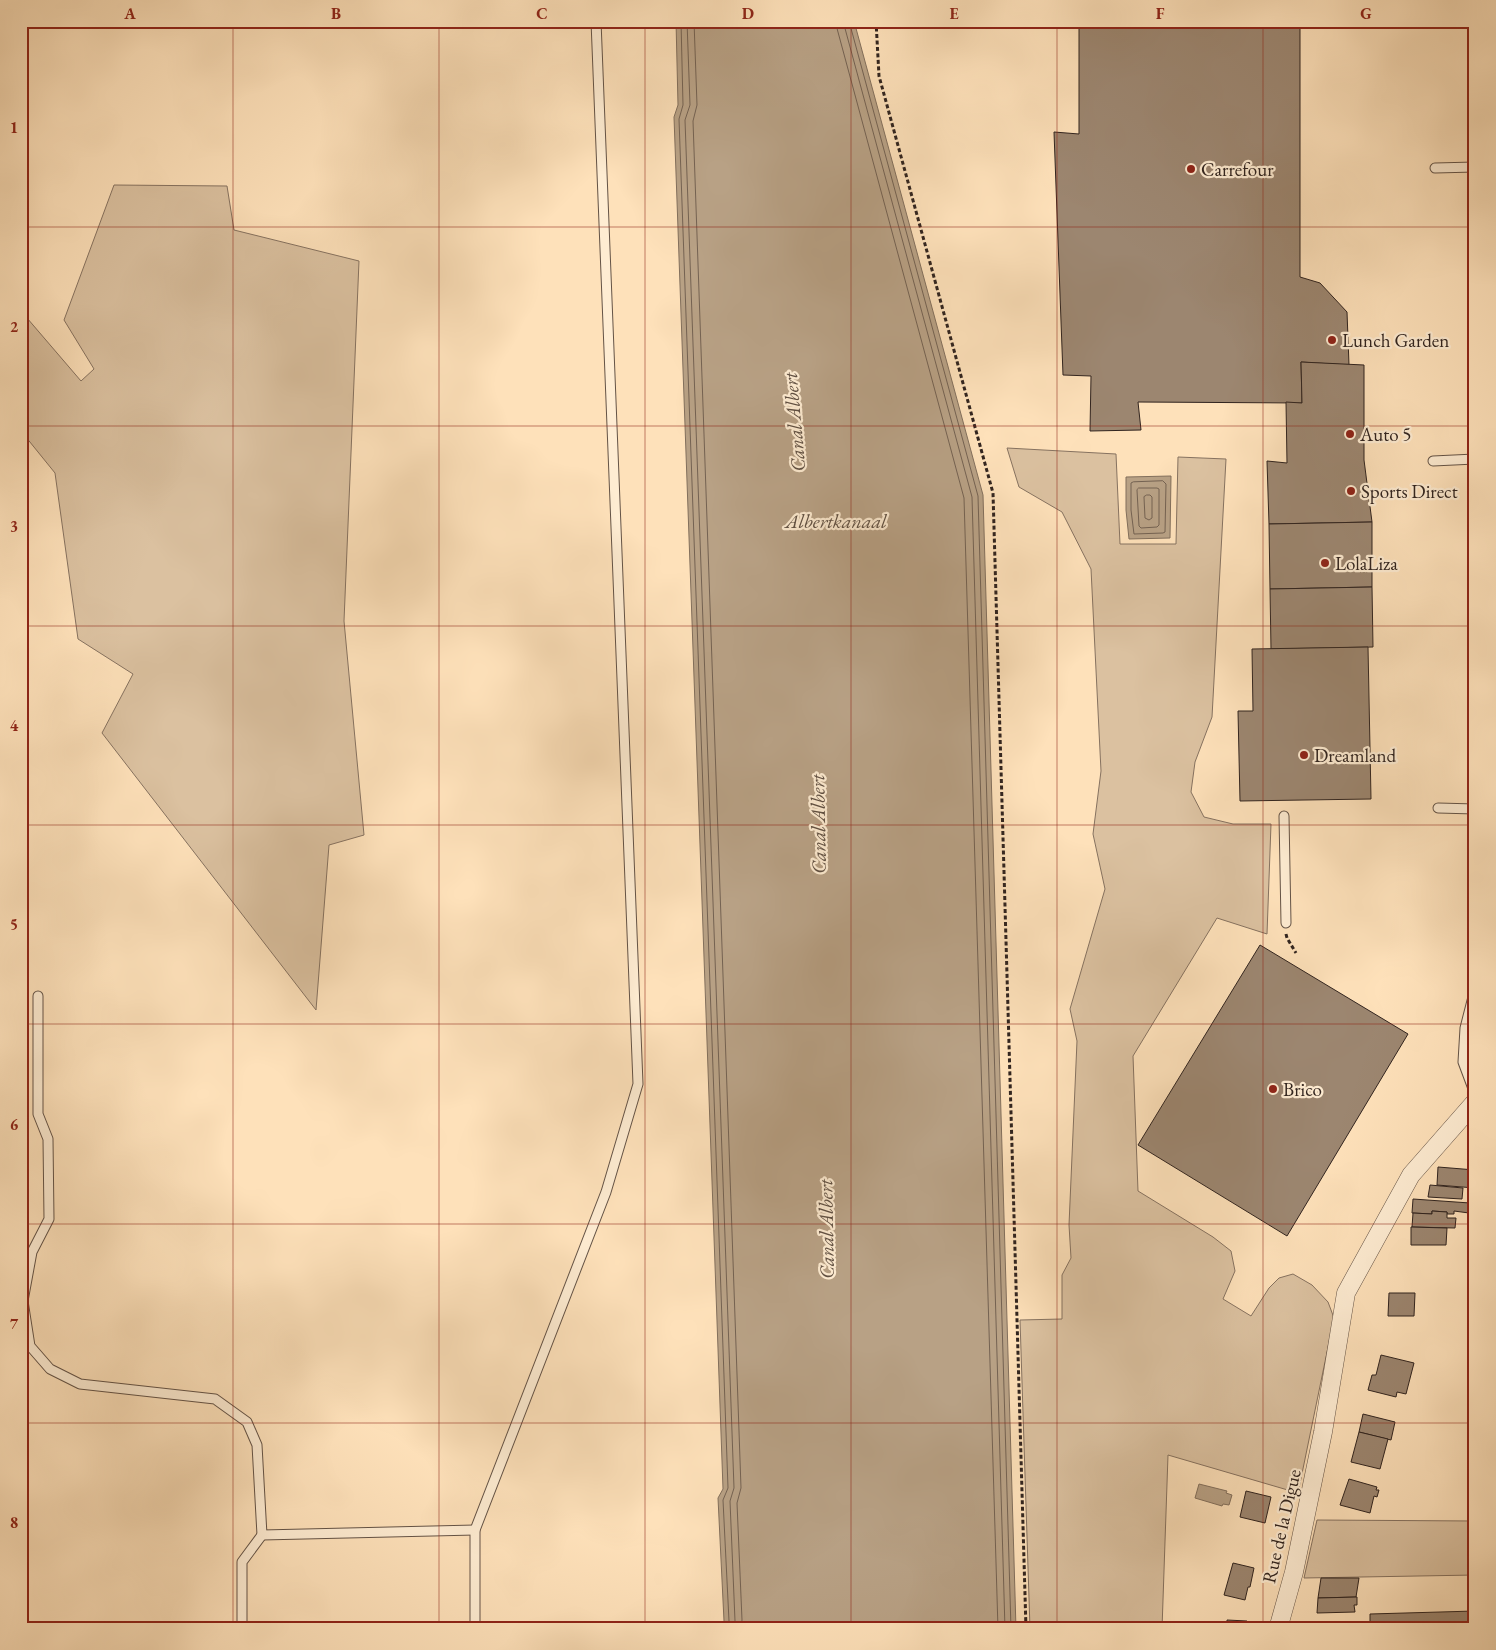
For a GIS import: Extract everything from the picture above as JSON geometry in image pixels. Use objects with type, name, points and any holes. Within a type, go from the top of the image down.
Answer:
[{"type":"street","name":"Rue de la Digue","points":[[1278,1629],[1294,1572],[1324,1432],[1346,1293],[1411,1175],[1475,1102]]},
{"type":"lane","points":[[475,1629],[475,1530],[606,1192],[638,1084],[596,21]]},
{"type":"lane","points":[[1435,168],[1475,167]]},
{"type":"lane","points":[[1433,461],[1475,459]]},
{"type":"lane","points":[[1438,808],[1475,808]]},
{"type":"lane","points":[[1284,816],[1286,927]]},
{"type":"lane","points":[[1475,989],[1465,1028],[1463,1062],[1475,1094]]},
{"type":"lane","points":[[38,996],[38,1114],[48,1139],[49,1219],[32,1252],[23,1301],[30,1346],[50,1369],[80,1384],[215,1399],[247,1422],[257,1445],[262,1535],[242,1562],[242,1629]]},
{"type":"lane","points":[[262,1535],[475,1530]]},
{"type":"path","points":[[876,21],[879,76],[993,493],[1026,1629]]},
{"type":"path","points":[[1286,927],[1287,938],[1296,953]]},
{"type":"shaded area","points":[[114,185],[227,186],[234,230],[359,261],[344,621],[364,835],[329,845],[316,1010],[102,733],[133,674],[78,639],[55,473],[21,431],[21,311],[81,381],[94,369],[64,320]]},
{"type":"shaded area","points":[[1007,448],[1116,454],[1120,544],[1176,544],[1178,457],[1226,459],[1212,717],[1195,762],[1191,792],[1204,817],[1233,824],[1271,824],[1267,934],[1217,918],[1133,1056],[1138,1191],[1213,1237],[1231,1251],[1235,1271],[1223,1299],[1251,1316],[1269,1288],[1279,1278],[1293,1274],[1312,1285],[1328,1302],[1334,1318],[1298,1493],[1168,1455],[1162,1629],[1030,1629],[1020,1320],[1062,1319],[1062,1275],[1071,1258],[1069,1225],[1077,1041],[1070,1009],[1105,889],[1093,834],[1101,771],[1091,569],[1062,512],[1019,487]]},
{"type":"shaded area","points":[[1317,1520],[1475,1521],[1475,1575],[1304,1578]]},
{"type":"water","name":"Albertkanaal","points":[[676,21],[854,21],[983,495],[1016,1629],[719,1629],[724,1621],[718,1498],[723,1489],[674,117],[678,105]]},
{"type":"water","points":[[1171,476],[1170,538],[1129,539],[1126,510],[1126,477]]},
{"type":"water","points":[[1199,1484],[1227,1491],[1226,1493],[1232,1495],[1229,1505],[1223,1504],[1222,1506],[1195,1498]]},
{"type":"building","points":[[1079,21],[1300,21],[1300,277],[1320,283],[1347,312],[1349,365],[1301,362],[1302,403],[1138,402],[1141,430],[1090,431],[1091,376],[1063,375],[1054,132],[1079,134]]},
{"type":"building","points":[[1301,362],[1364,365],[1364,460],[1372,522],[1269,524],[1267,461],[1287,463],[1286,402],[1302,403]]},
{"type":"building","points":[[1372,522],[1372,587],[1270,589],[1269,524]]},
{"type":"building","points":[[1372,587],[1373,647],[1271,649],[1270,589]]},
{"type":"building","name":"Dreamland","points":[[1368,647],[1371,799],[1240,801],[1238,711],[1253,711],[1252,649]]},
{"type":"building","name":"Brico","points":[[1260,945],[1408,1034],[1287,1236],[1138,1145]]},
{"type":"building","points":[[1438,1167],[1475,1170],[1475,1188],[1437,1185]]},
{"type":"building","points":[[1430,1185],[1463,1188],[1462,1199],[1428,1197]]},
{"type":"building","points":[[1413,1199],[1470,1203],[1469,1213],[1454,1211],[1454,1214],[1447,1214],[1447,1212],[1432,1211],[1432,1214],[1412,1213]]},
{"type":"building","points":[[1432,1211],[1447,1212],[1447,1218],[1456,1218],[1455,1228],[1412,1227],[1413,1213],[1432,1214]]},
{"type":"building","points":[[1411,1227],[1447,1228],[1446,1245],[1411,1245]]},
{"type":"building","points":[[1389,1293],[1415,1293],[1414,1316],[1388,1316]]},
{"type":"building","points":[[1381,1355],[1414,1363],[1406,1394],[1397,1392],[1396,1397],[1368,1390],[1372,1375],[1376,1375]]},
{"type":"building","points":[[1363,1414],[1395,1422],[1391,1440],[1359,1432]]},
{"type":"building","points":[[1359,1432],[1388,1439],[1380,1469],[1351,1462]]},
{"type":"building","points":[[1349,1479],[1377,1487],[1376,1490],[1379,1490],[1377,1497],[1374,1496],[1370,1513],[1340,1505]]},
{"type":"building","points":[[1246,1491],[1271,1497],[1265,1523],[1240,1517]]},
{"type":"building","points":[[1233,1563],[1254,1568],[1245,1600],[1224,1595]]},
{"type":"building","points":[[1321,1578],[1359,1578],[1356,1597],[1318,1598]]},
{"type":"building","points":[[1357,1597],[1357,1605],[1354,1605],[1355,1612],[1317,1613],[1318,1598]]},
{"type":"building","points":[[1475,1611],[1475,1625],[1370,1629],[1370,1614]]},
{"type":"building","points":[[1227,1620],[1247,1621],[1247,1629],[1227,1629]]},
{"type":"building","points":[[1336,1624],[1336,1629],[1297,1629],[1297,1626]]},
{"type":"place","name":"Carrefour","points":[[1191,169]]},
{"type":"place","name":"Lunch Garden","points":[[1332,340]]},
{"type":"place","name":"Auto 5","points":[[1350,434]]},
{"type":"place","name":"Sports Direct","points":[[1351,491]]},
{"type":"place","name":"LolaLiza","points":[[1325,563]]},
{"type":"place","name":"Dreamland","points":[[1304,755]]},
{"type":"place","name":"Brico","points":[[1273,1089]]},
{"type":"water label","name":"Canal Albert","points":[[794,422]]},
{"type":"water label","name":"Canal Albert","points":[[818,824]]},
{"type":"water label","name":"Canal Albert","points":[[826,1229]]}]
